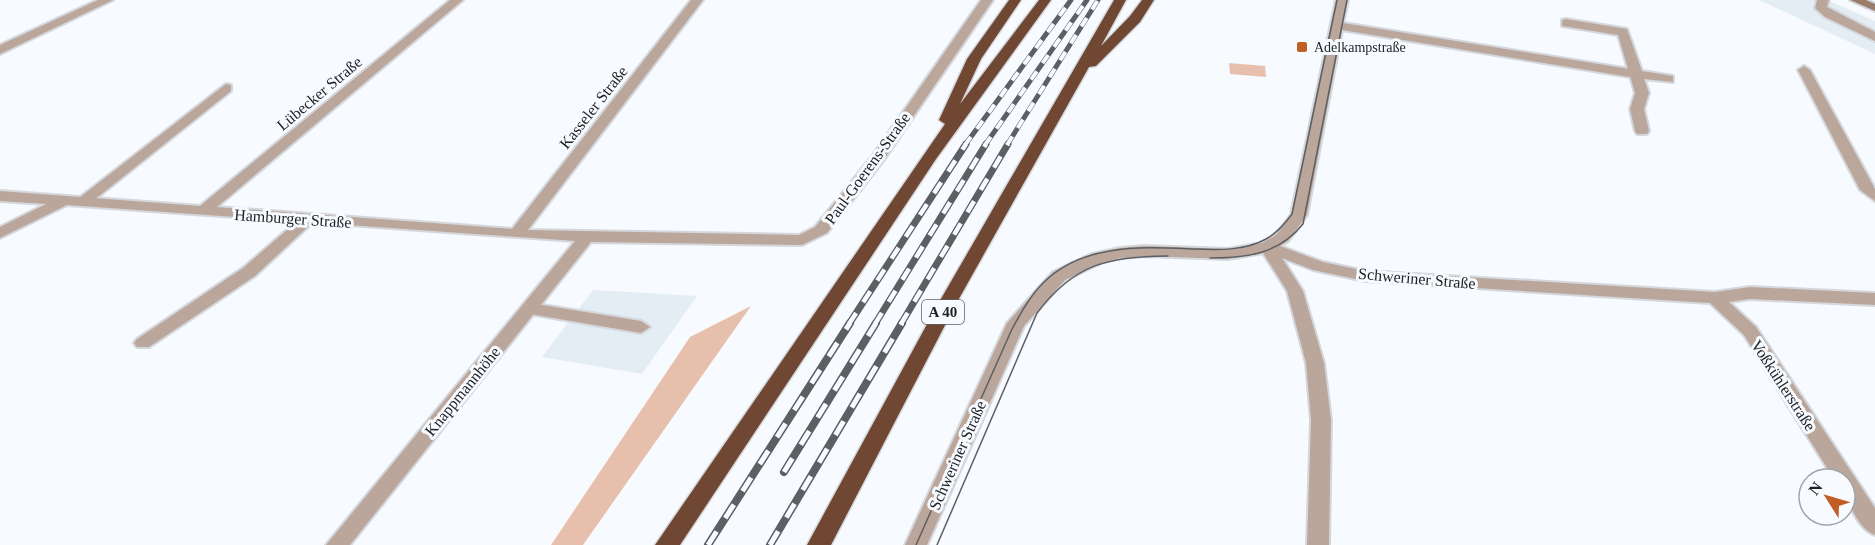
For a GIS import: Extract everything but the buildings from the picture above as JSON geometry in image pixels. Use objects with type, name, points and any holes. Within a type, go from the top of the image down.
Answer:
[{"type":"highway","points":[[928,157],[974,59],[1015,0]]},
{"type":"highway","points":[[667,545],[928,157],[1045,0]]},
{"type":"highway","name":"A 40","points":[[819,545],[947,304],[1120,0]]},
{"type":"highway","points":[[1073,82],[1135,19],[1148,0]]},
{"type":"main road","points":[[1856,0],[1875,8]]},
{"type":"street","points":[[0,50],[107,0]]},
{"type":"street","name":"Lübecker Straße","points":[[202,212],[457,0]]},
{"type":"street","name":"Kasseler Straße","points":[[516,234],[697,0]]},
{"type":"street","name":"Paul-Goerens-Straße","points":[[587,237],[802,240],[821,230],[878,158],[987,0]]},
{"type":"street","points":[[1318,545],[1321,420],[1315,363],[1295,291],[1268,247],[1281,238],[1299,215],[1342,0]]},
{"type":"street","points":[[1823,0],[1821,8],[1829,15],[1875,37]]},
{"type":"street","points":[[1566,23],[1623,32],[1642,93],[1637,109],[1642,131]]},
{"type":"street","points":[[1337,26],[1668,79]]},
{"type":"street","points":[[1804,70],[1868,190],[1875,196]]},
{"type":"street","points":[[84,201],[226,88]]},
{"type":"street","name":"Hamburger Straße","points":[[0,196],[516,234],[587,237]]},
{"type":"street","points":[[0,233],[67,200]]},
{"type":"street","points":[[143,344],[249,272],[308,219]]},
{"type":"street","name":"Knappmannhöhe","points":[[337,545],[587,237]]},
{"type":"street","name":"Schweriner Straße","points":[[916,545],[1016,323],[1059,276],[1098,258],[1145,251],[1228,254],[1268,247],[1318,266],[1365,276],[1715,298],[1750,293],[1875,299]]},
{"type":"street","name":"Voßkühlerstraße","points":[[1715,298],[1750,332],[1837,467]]},
{"type":"street","points":[[530,309],[641,327]]},
{"type":"street","name":"Voßkühlerstraße","points":[[1857,498],[1875,526]]},
{"type":"shaded area","points":[[1759,0],[1827,0],[1875,21],[1875,54]]},
{"type":"shaded area","points":[[1229,63],[1265,66],[1266,77],[1230,74]]},
{"type":"shaded area","points":[[593,290],[697,296],[642,374],[542,357]]},
{"type":"shaded area","points":[[751,306],[583,545],[551,545],[690,337]]},
{"type":"tram line","points":[[916,545],[1012,329],[1030,299],[1043,283],[1059,270],[1076,261],[1114,250],[1134,248],[1221,249],[1249,246],[1274,234],[1292,214],[1337,0]]},
{"type":"tram line","points":[[1210,258],[1237,257],[1273,248],[1284,242],[1303,224],[1347,0]]},
{"type":"tram line","points":[[937,545],[1037,313],[1065,283],[1094,266],[1128,258],[1168,256]]},
{"type":"railway","points":[[965,145],[1071,0]]},
{"type":"railway","points":[[985,145],[1087,0]]},
{"type":"railway","points":[[1007,145],[1098,0]]},
{"type":"railway","points":[[849,324],[966,144]]},
{"type":"railway","points":[[875,324],[986,144]]},
{"type":"railway","points":[[901,324],[1008,144]]},
{"type":"railway","points":[[708,545],[850,323]]},
{"type":"railway","points":[[784,472],[876,323]]},
{"type":"railway","points":[[770,545],[902,323]]},
{"type":"place","name":"Adelkampstraße","points":[[1302,47]]}]
